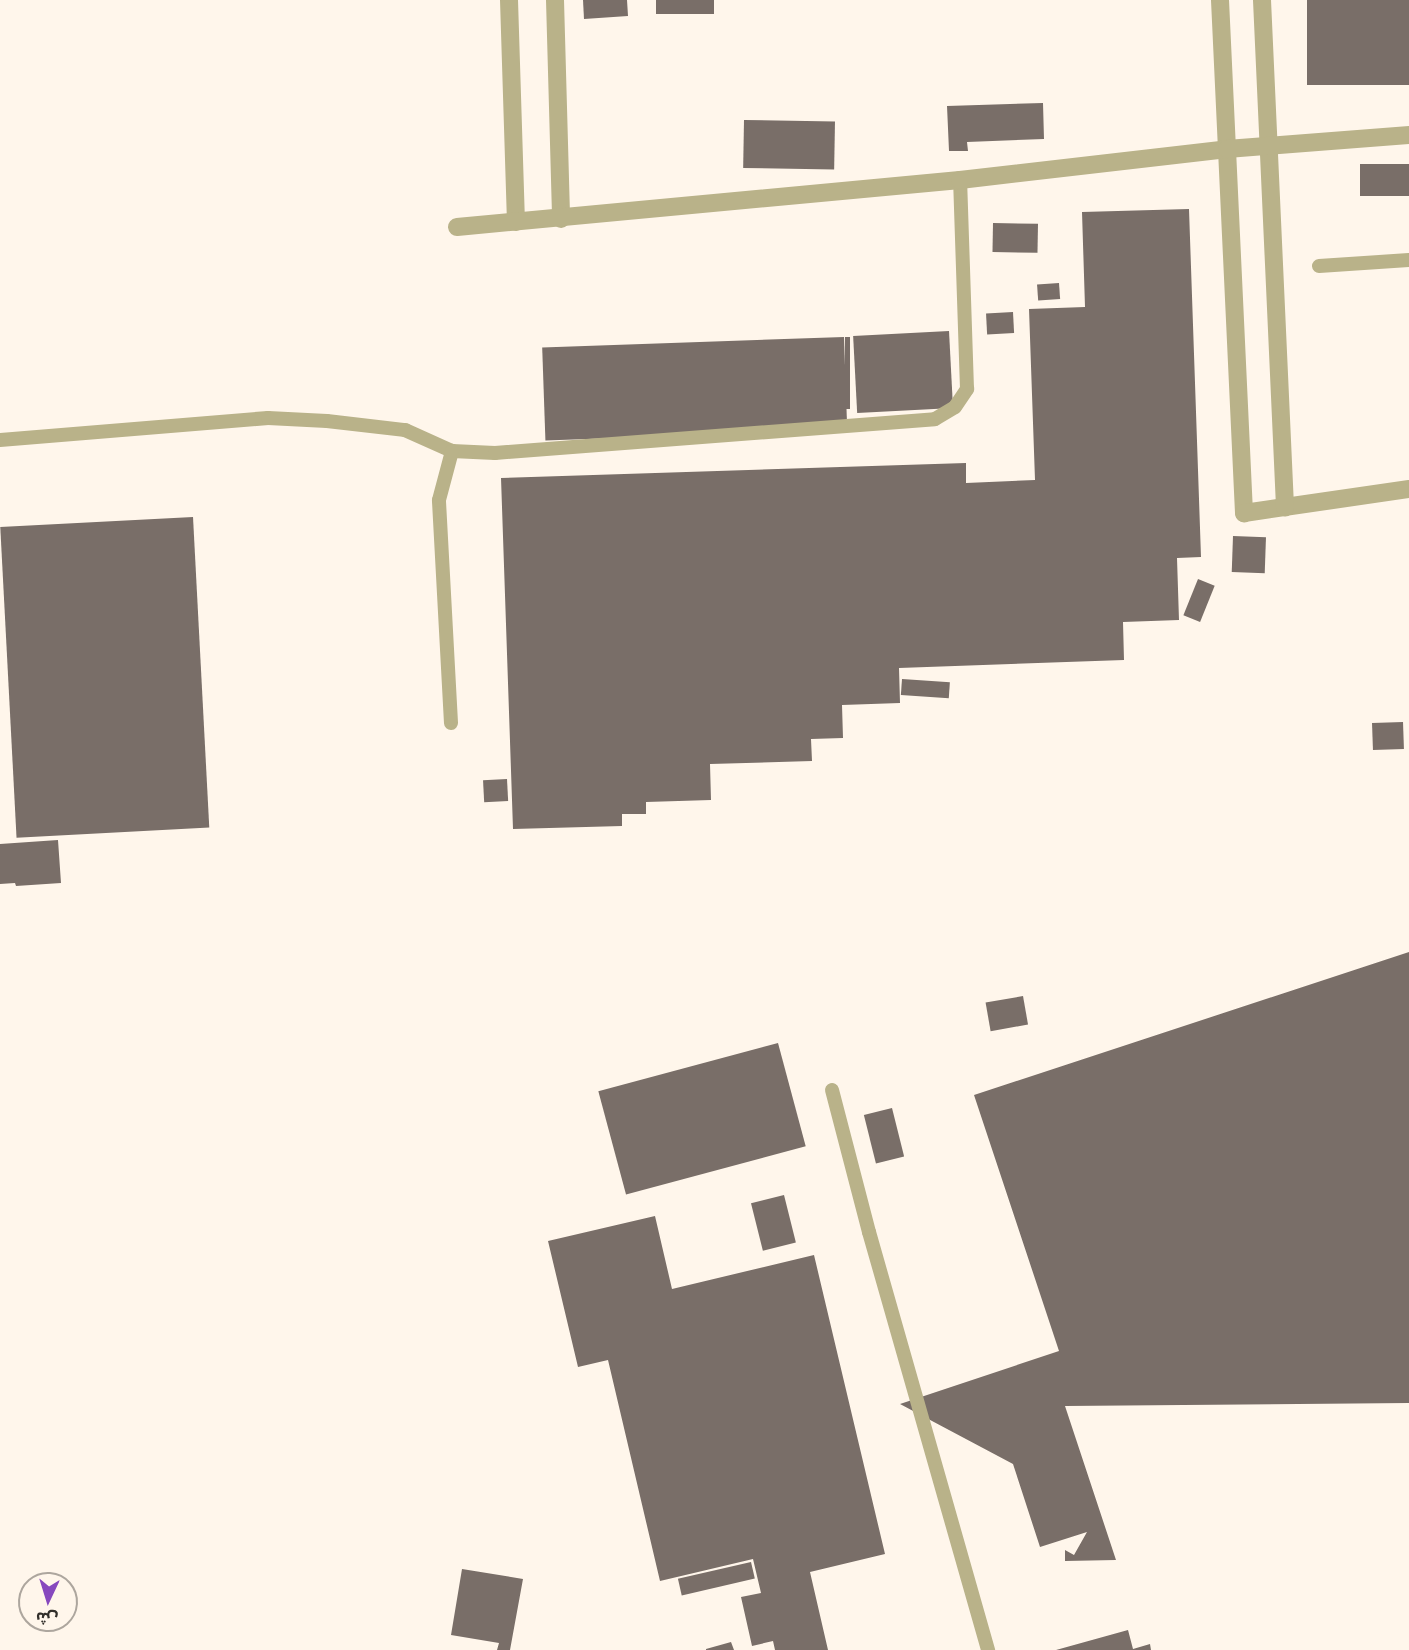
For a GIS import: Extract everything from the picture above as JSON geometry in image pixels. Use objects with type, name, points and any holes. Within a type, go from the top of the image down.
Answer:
[{"type":"street","points":[[509,0],[516,222]]},
{"type":"street","points":[[555,0],[561,219]]},
{"type":"street","points":[[1220,0],[1244,513],[1409,489]]},
{"type":"street","points":[[1262,0],[1285,507]]},
{"type":"street","points":[[458,227],[960,180],[1227,149],[1409,135]]},
{"type":"lane","points":[[0,440],[268,418],[327,421],[405,430],[452,452],[495,453],[935,419],[955,407],[968,389],[960,180]]},
{"type":"lane","points":[[1319,266],[1409,260]]},
{"type":"lane","points":[[451,723],[439,500],[452,452]]},
{"type":"lane","points":[[832,1090],[872,1244],[988,1650]]},
{"type":"building","points":[[583,0],[627,0],[628,16],[584,19]]},
{"type":"building","points":[[656,0],[714,0],[714,14],[656,14]]},
{"type":"building","points":[[1307,0],[1409,0],[1409,85],[1307,85]]},
{"type":"building","points":[[1043,103],[1044,139],[967,142],[968,151],[949,151],[947,106]]},
{"type":"building","points":[[744,120],[835,122],[834,170],[743,168]]},
{"type":"building","points":[[1360,164],[1409,164],[1409,196],[1360,196]]},
{"type":"building","points":[[1189,209],[1201,557],[1177,558],[1179,620],[1123,622],[1124,660],[899,668],[900,703],[842,705],[843,738],[811,739],[812,761],[710,764],[711,800],[646,802],[646,814],[622,814],[622,826],[513,829],[501,478],[966,463],[966,483],[1035,480],[1029,309],[1085,307],[1082,212]]},
{"type":"building","points":[[993,223],[1038,224],[1037,253],[992,252]]},
{"type":"building","points":[[1059,283],[1060,299],[1038,300],[1037,285]]},
{"type":"building","points":[[1013,312],[1014,333],[987,334],[986,313]]},
{"type":"building","points":[[949,331],[953,408],[857,413],[853,336]]},
{"type":"building","points":[[844,337],[847,430],[545,440],[542,348]]},
{"type":"building","points":[[845,337],[850,337],[850,409],[845,409]]},
{"type":"building","points":[[193,517],[209,828],[17,838],[0,527]]},
{"type":"building","points":[[1233,536],[1266,537],[1265,573],[1232,572]]},
{"type":"building","points":[[1198,579],[1215,586],[1200,622],[1183,615]]},
{"type":"building","points":[[902,679],[950,682],[949,698],[901,695]]},
{"type":"building","points":[[1403,722],[1404,749],[1373,750],[1372,723]]},
{"type":"building","points":[[507,779],[508,801],[484,802],[483,780]]},
{"type":"building","points":[[58,840],[61,883],[16,886],[15,883],[0,884],[0,844]]},
{"type":"building","points":[[1409,952],[1409,1403],[1065,1406],[1116,1560],[1065,1561],[1065,1550],[1074,1555],[1087,1532],[1040,1547],[1013,1464],[900,1404],[1059,1351],[974,1095]]},
{"type":"building","points":[[1023,996],[1028,1025],[991,1031],[986,1003]]},
{"type":"building","points":[[778,1043],[806,1146],[626,1194],[598,1091]]},
{"type":"building","points":[[892,1108],[904,1157],[876,1164],[864,1115]]},
{"type":"building","points":[[784,1195],[796,1243],[763,1251],[751,1203]]},
{"type":"building","points":[[655,1216],[672,1289],[814,1255],[885,1554],[810,1572],[828,1650],[775,1650],[773,1641],[752,1646],[741,1597],[761,1593],[753,1559],[660,1581],[608,1360],[578,1367],[548,1241]]},
{"type":"building","points":[[751,1562],[755,1579],[682,1595],[678,1579]]},
{"type":"building","points":[[462,1569],[523,1579],[510,1650],[497,1650],[499,1643],[451,1635]]},
{"type":"building","points":[[1128,1630],[1133,1649],[1150,1644],[1151,1650],[1056,1650]]},
{"type":"building","points":[[731,1642],[734,1650],[706,1650],[706,1649]]}]
